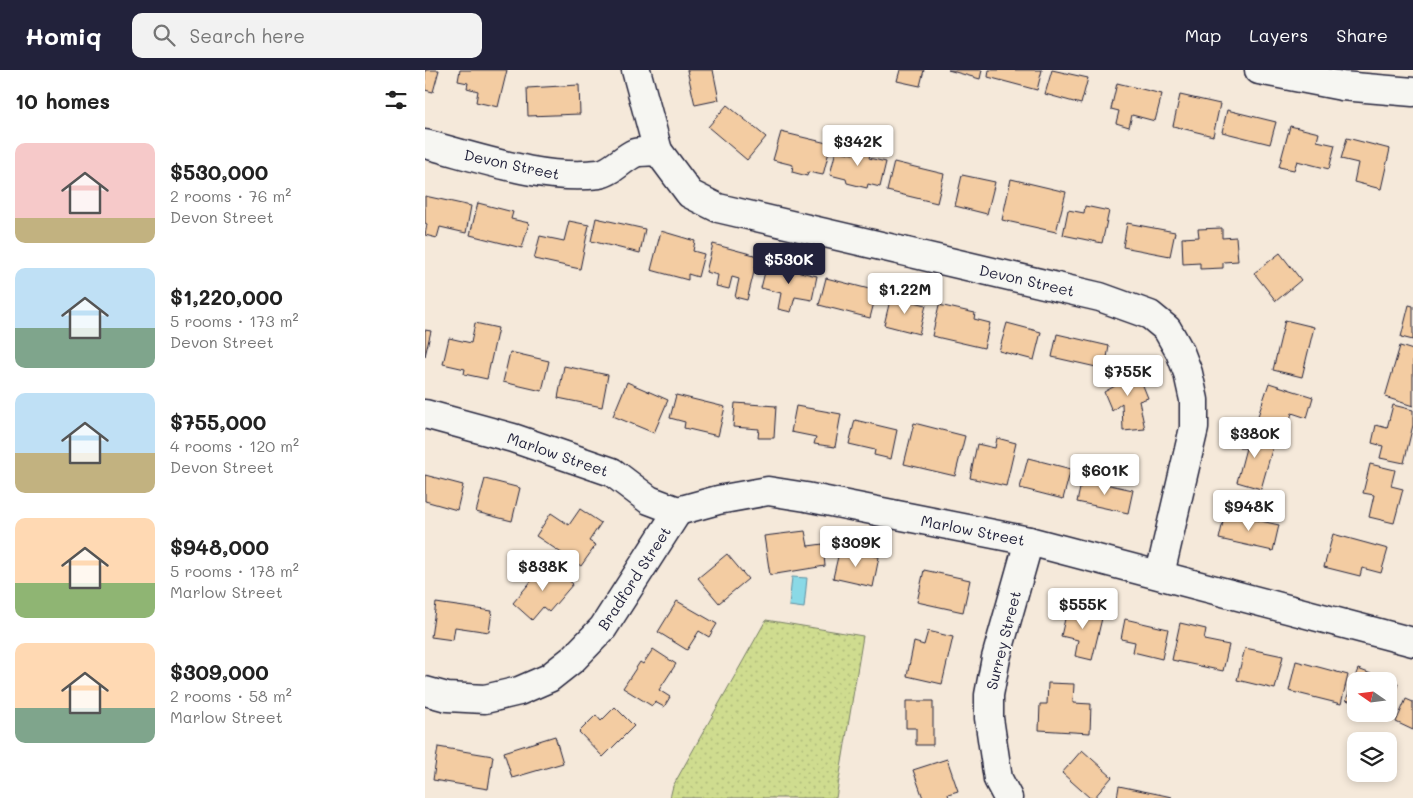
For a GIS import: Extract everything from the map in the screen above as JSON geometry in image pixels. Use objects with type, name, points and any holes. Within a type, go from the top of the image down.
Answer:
[{"type":"street","points":[[636,70],[658,152]]},
{"type":"street","points":[[1259,70],[1342,86],[1413,92]]},
{"type":"street","name":"Devon Street","points":[[425,144],[527,170],[554,175],[577,176],[602,173],[636,153],[658,152],[690,194],[718,208],[1100,297],[1150,315],[1167,329],[1179,352],[1188,373],[1194,400],[1194,428],[1160,574]]},
{"type":"street","name":"Marlow Street","points":[[425,414],[513,438],[612,472],[649,500],[678,511],[718,500],[768,492],[806,497],[1029,541],[1412,636]]},
{"type":"street","name":"Bradford Street","points":[[425,691],[447,697],[485,699],[519,692],[549,678],[573,660],[603,628],[678,511]]},
{"type":"street","name":"Surrey Street","points":[[1008,798],[998,779],[989,718],[989,695],[996,658],[1029,541]]},
{"type":"green space","points":[[766,620],[863,636],[836,798],[670,798],[673,786]]},
{"type":"water","points":[[792,577],[807,578],[804,608],[789,606]]},
{"type":"building","points":[[425,70],[439,70],[433,92],[425,90]]},
{"type":"building","points":[[460,70],[507,70],[498,107],[476,102],[478,91],[467,88],[468,83],[458,81]]},
{"type":"building","points":[[687,70],[713,70],[719,100],[695,105]]},
{"type":"building","points":[[900,70],[924,70],[920,86],[897,81]]},
{"type":"building","points":[[948,70],[982,70],[980,79]]},
{"type":"building","points":[[989,70],[1042,70],[1037,90],[988,77]]},
{"type":"building","points":[[1052,70],[1088,78],[1081,104],[1045,94]]},
{"type":"building","points":[[1117,83],[1162,94],[1155,121],[1132,115],[1129,127],[1116,123],[1119,111],[1111,109]]},
{"type":"building","points":[[579,85],[580,114],[528,116],[527,88]]},
{"type":"building","points":[[1180,95],[1220,104],[1213,136],[1173,126]]},
{"type":"building","points":[[727,105],[766,137],[747,160],[708,127]]},
{"type":"building","points":[[1227,110],[1276,122],[1270,144],[1222,132]]},
{"type":"building","points":[[1290,126],[1319,133],[1317,141],[1335,145],[1329,169],[1297,161],[1294,170],[1279,167]]},
{"type":"building","points":[[781,132],[831,144],[823,175],[808,172],[807,176],[792,172],[793,165],[773,160]]},
{"type":"building","points":[[1347,138],[1390,149],[1381,189],[1354,182],[1358,163],[1341,159]]},
{"type":"building","points":[[856,144],[872,148],[869,158],[886,162],[880,187],[868,184],[867,188],[847,183],[846,179],[830,175],[836,150],[853,154]]},
{"type":"building","points":[[894,162],[944,174],[937,203],[887,191]]},
{"type":"building","points":[[962,175],[995,182],[987,214],[955,206]]},
{"type":"building","points":[[1011,179],[1066,192],[1056,232],[1002,220]]},
{"type":"building","points":[[425,196],[471,206],[466,233],[440,227],[437,238],[425,235],[427,224],[425,223]]},
{"type":"building","points":[[478,203],[513,212],[511,219],[529,223],[522,248],[470,235]]},
{"type":"building","points":[[1085,206],[1109,211],[1102,243],[1063,235],[1068,210],[1084,213]]},
{"type":"building","points":[[596,218],[645,229],[640,253],[591,241]]},
{"type":"building","points":[[569,221],[589,225],[580,269],[534,259],[540,236],[564,241]]},
{"type":"building","points":[[1127,223],[1175,232],[1170,256],[1123,247]]},
{"type":"building","points":[[1222,228],[1222,238],[1236,237],[1238,261],[1223,262],[1223,268],[1200,269],[1200,263],[1183,264],[1182,238],[1199,237],[1198,229]]},
{"type":"building","points":[[661,231],[695,241],[693,251],[704,254],[698,277],[688,274],[688,280],[651,270]]},
{"type":"building","points":[[713,244],[758,256],[747,300],[735,297],[739,279],[732,277],[729,289],[716,286],[718,275],[706,272]]},
{"type":"building","points":[[1280,253],[1301,280],[1276,301],[1254,273]]},
{"type":"building","points":[[767,264],[817,276],[812,300],[795,297],[791,312],[778,309],[781,293],[761,288]]},
{"type":"building","points":[[826,278],[877,291],[870,318],[819,305]]},
{"type":"building","points":[[891,296],[926,305],[919,334],[884,325]]},
{"type":"building","points":[[939,305],[975,313],[974,319],[990,323],[984,348],[932,336]]},
{"type":"building","points":[[1409,305],[1413,306],[1413,340],[1401,337]]},
{"type":"building","points":[[1285,320],[1314,327],[1302,377],[1273,370]]},
{"type":"building","points":[[475,323],[498,328],[487,379],[464,374],[465,369],[443,364],[449,338],[471,343]]},
{"type":"building","points":[[1007,323],[1041,332],[1034,360],[999,351]]},
{"type":"building","points":[[425,330],[431,331],[425,356]]},
{"type":"building","points":[[1057,334],[1109,346],[1105,369],[1052,357]]},
{"type":"building","points":[[1400,346],[1413,350],[1413,406],[1385,397]]},
{"type":"building","points":[[510,352],[549,361],[542,391],[503,382]]},
{"type":"building","points":[[1134,363],[1148,398],[1139,401],[1145,429],[1123,431],[1122,403],[1112,411],[1104,392],[1115,386],[1111,373]]},
{"type":"building","points":[[564,366],[608,375],[602,407],[558,398]]},
{"type":"building","points":[[627,382],[668,400],[654,433],[613,416]]},
{"type":"building","points":[[1269,383],[1313,397],[1307,418],[1292,413],[1287,429],[1257,419]]},
{"type":"building","points":[[676,395],[725,407],[718,436],[684,428],[685,422],[670,418]]},
{"type":"building","points":[[735,403],[776,406],[774,438],[758,438],[759,429],[733,427]]},
{"type":"building","points":[[1393,405],[1413,410],[1413,425],[1404,463],[1380,458],[1383,446],[1372,443],[1376,425],[1387,428]]},
{"type":"building","points":[[796,406],[841,414],[835,447],[814,444],[816,437],[791,432]]},
{"type":"building","points":[[855,420],[897,430],[891,459],[874,455],[875,450],[849,444]]},
{"type":"building","points":[[914,423],[965,436],[955,476],[904,464]]},
{"type":"building","points":[[1244,430],[1275,439],[1261,489],[1237,482],[1246,448],[1239,448]]},
{"type":"building","points":[[997,438],[1016,443],[1006,486],[970,478],[977,444],[995,448]]},
{"type":"building","points":[[1028,458],[1071,469],[1063,499],[1020,488]]},
{"type":"building","points":[[1370,464],[1395,470],[1391,486],[1403,489],[1394,523],[1369,517],[1374,495],[1363,493]]},
{"type":"building","points":[[425,475],[463,485],[457,510],[425,501]]},
{"type":"building","points":[[485,479],[520,488],[512,521],[476,512]]},
{"type":"building","points":[[1082,479],[1133,490],[1128,513],[1077,502]]},
{"type":"building","points":[[580,509],[601,523],[589,541],[596,545],[581,566],[536,536],[551,513],[569,525]]},
{"type":"building","points":[[1225,513],[1279,525],[1273,551],[1219,539]]},
{"type":"building","points":[[805,531],[808,546],[823,544],[825,566],[770,575],[764,536]]},
{"type":"building","points":[[1333,534],[1388,549],[1381,573],[1362,568],[1360,576],[1324,567]]},
{"type":"building","points":[[840,548],[879,557],[873,587],[833,578]]},
{"type":"building","points":[[727,554],[748,579],[719,603],[698,578]]},
{"type":"building","points":[[547,562],[573,584],[549,612],[543,607],[532,620],[513,603]]},
{"type":"building","points":[[924,570],[970,580],[963,612],[917,602]]},
{"type":"building","points":[[677,601],[717,624],[709,637],[699,631],[687,650],[658,632]]},
{"type":"building","points":[[436,603],[492,611],[489,632],[455,627],[453,640],[431,637]]},
{"type":"building","points":[[1068,606],[1103,614],[1092,660],[1075,656],[1078,640],[1061,636]]},
{"type":"building","points":[[1125,619],[1168,629],[1162,659],[1133,652],[1135,642],[1121,639]]},
{"type":"building","points":[[1180,623],[1206,629],[1204,640],[1229,645],[1223,671],[1172,660]]},
{"type":"building","points":[[928,631],[953,637],[942,684],[907,676],[914,642],[924,645]]},
{"type":"building","points":[[1245,648],[1283,656],[1275,689],[1237,680]]},
{"type":"building","points":[[653,649],[676,664],[659,690],[670,697],[664,707],[655,702],[652,706],[623,688],[640,662],[643,664]]},
{"type":"building","points":[[1296,661],[1347,675],[1341,704],[1289,691]]},
{"type":"building","points":[[1048,683],[1074,684],[1073,703],[1091,704],[1090,733],[1039,730],[1040,704],[1047,704]]},
{"type":"building","points":[[1406,699],[1413,702],[1413,730],[1396,722]]},
{"type":"building","points":[[906,701],[933,701],[933,745],[916,745],[916,728],[906,728]]},
{"type":"building","points":[[615,707],[634,726],[603,757],[579,732],[596,715],[601,721]]},
{"type":"building","points":[[555,736],[563,763],[512,778],[504,752]]},
{"type":"building","points":[[438,747],[493,756],[488,789],[433,780]]},
{"type":"building","points":[[1082,750],[1112,777],[1094,798],[1090,798],[1062,773]]},
{"type":"building","points":[[947,759],[958,791],[948,794],[949,798],[923,798],[913,770]]},
{"type":"building","points":[[1119,786],[1172,797],[1117,798]]}]
